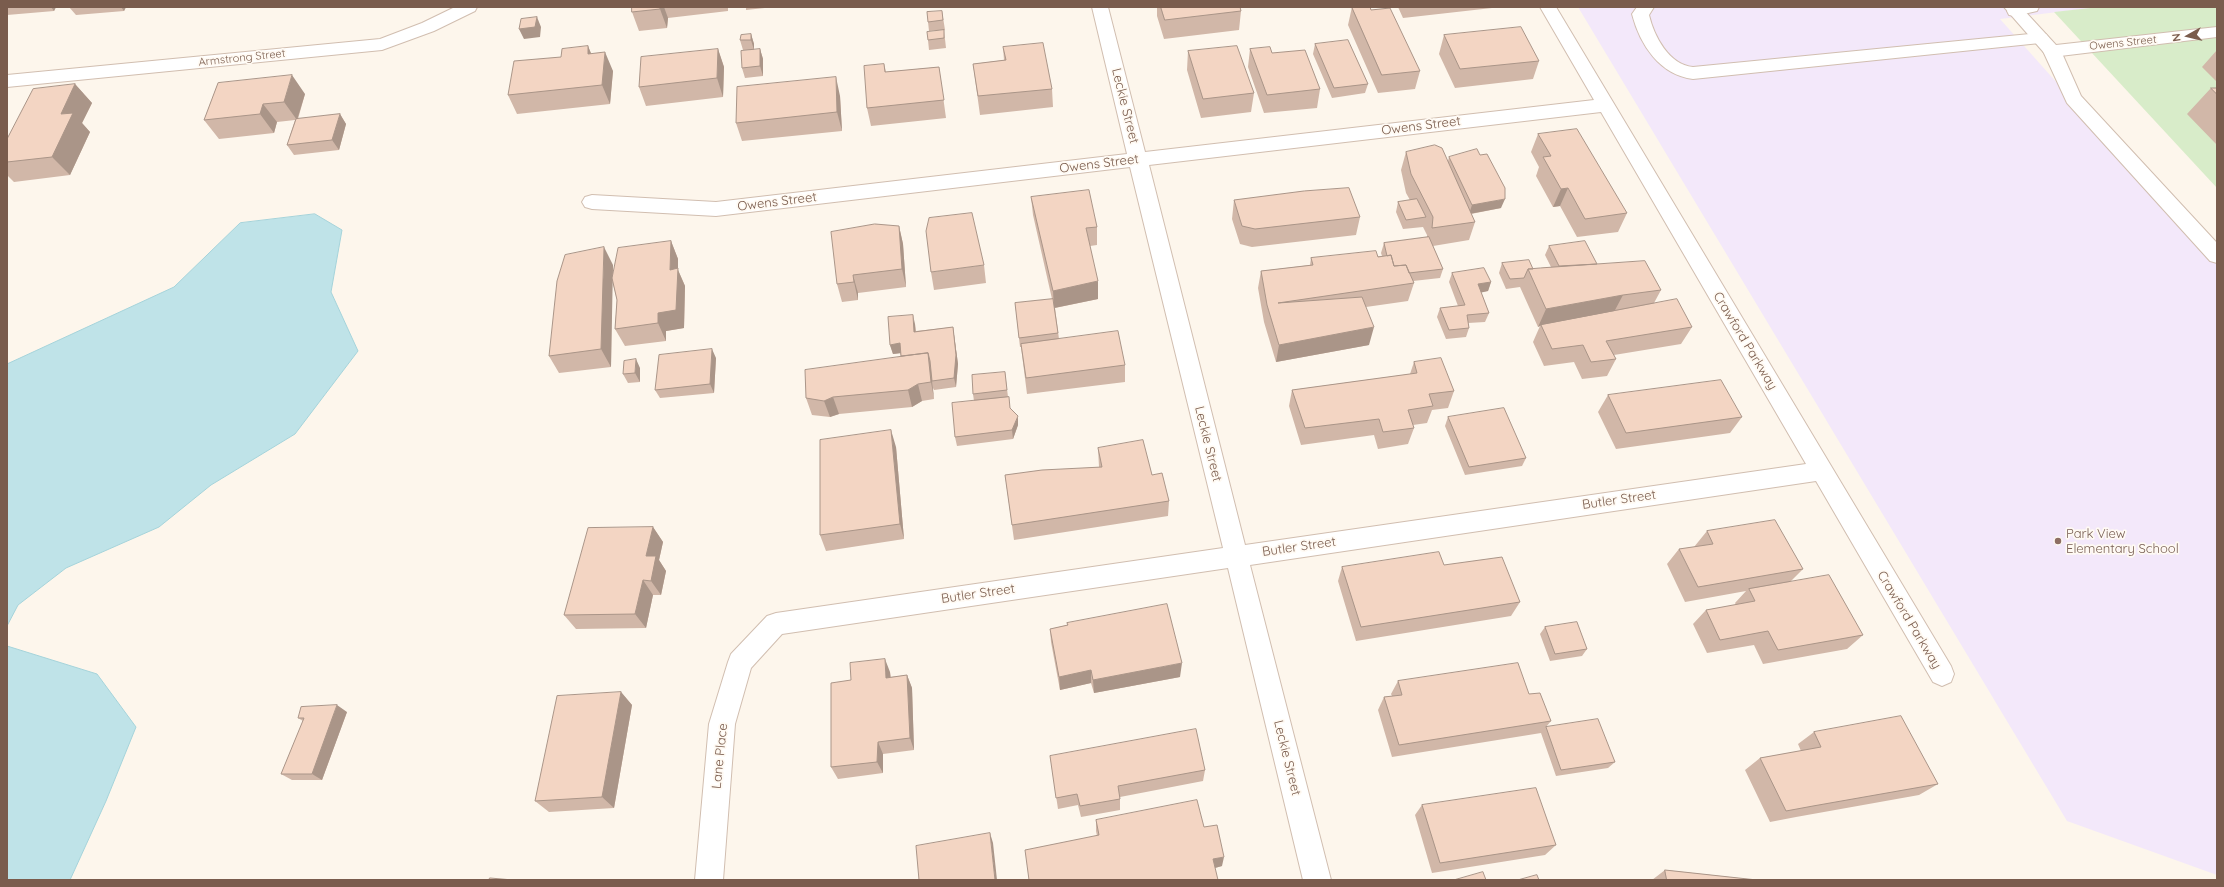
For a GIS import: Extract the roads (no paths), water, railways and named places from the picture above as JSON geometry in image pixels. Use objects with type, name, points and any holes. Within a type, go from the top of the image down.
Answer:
[{"type":"street","name":"Armstrong Street","points":[[7,81],[382,44],[428,27],[469,7]]},
{"type":"street","name":"Leckie Street","points":[[1100,7],[1317,880]]},
{"type":"street","name":"Crawford Parkway","points":[[1548,7],[1942,674]]},
{"type":"street","name":"Owens Street","points":[[1646,7],[1640,14],[1645,29],[1664,59],[1672,67],[1686,72],[1700,73],[2046,44],[2217,32]]},
{"type":"street","points":[[2019,8],[2046,44],[2073,99],[2217,256]]},
{"type":"street","name":"Owens Street","points":[[592,202],[716,209],[1606,105]]},
{"type":"street","name":"Butler Street","points":[[776,624],[1821,471]]},
{"type":"street","name":"Lane Place","points":[[709,880],[722,724],[740,662],[776,624]]},
{"type":"water","points":[[315,214],[342,230],[331,292],[358,351],[295,434],[211,485],[159,527],[66,568],[18,605],[7,626],[7,364],[174,287],[240,223]]},
{"type":"water","points":[[7,646],[97,674],[136,727],[106,801],[70,880],[7,880]]},
{"type":"place","name":"Park View Elementary School","points":[[2058,541]]}]
